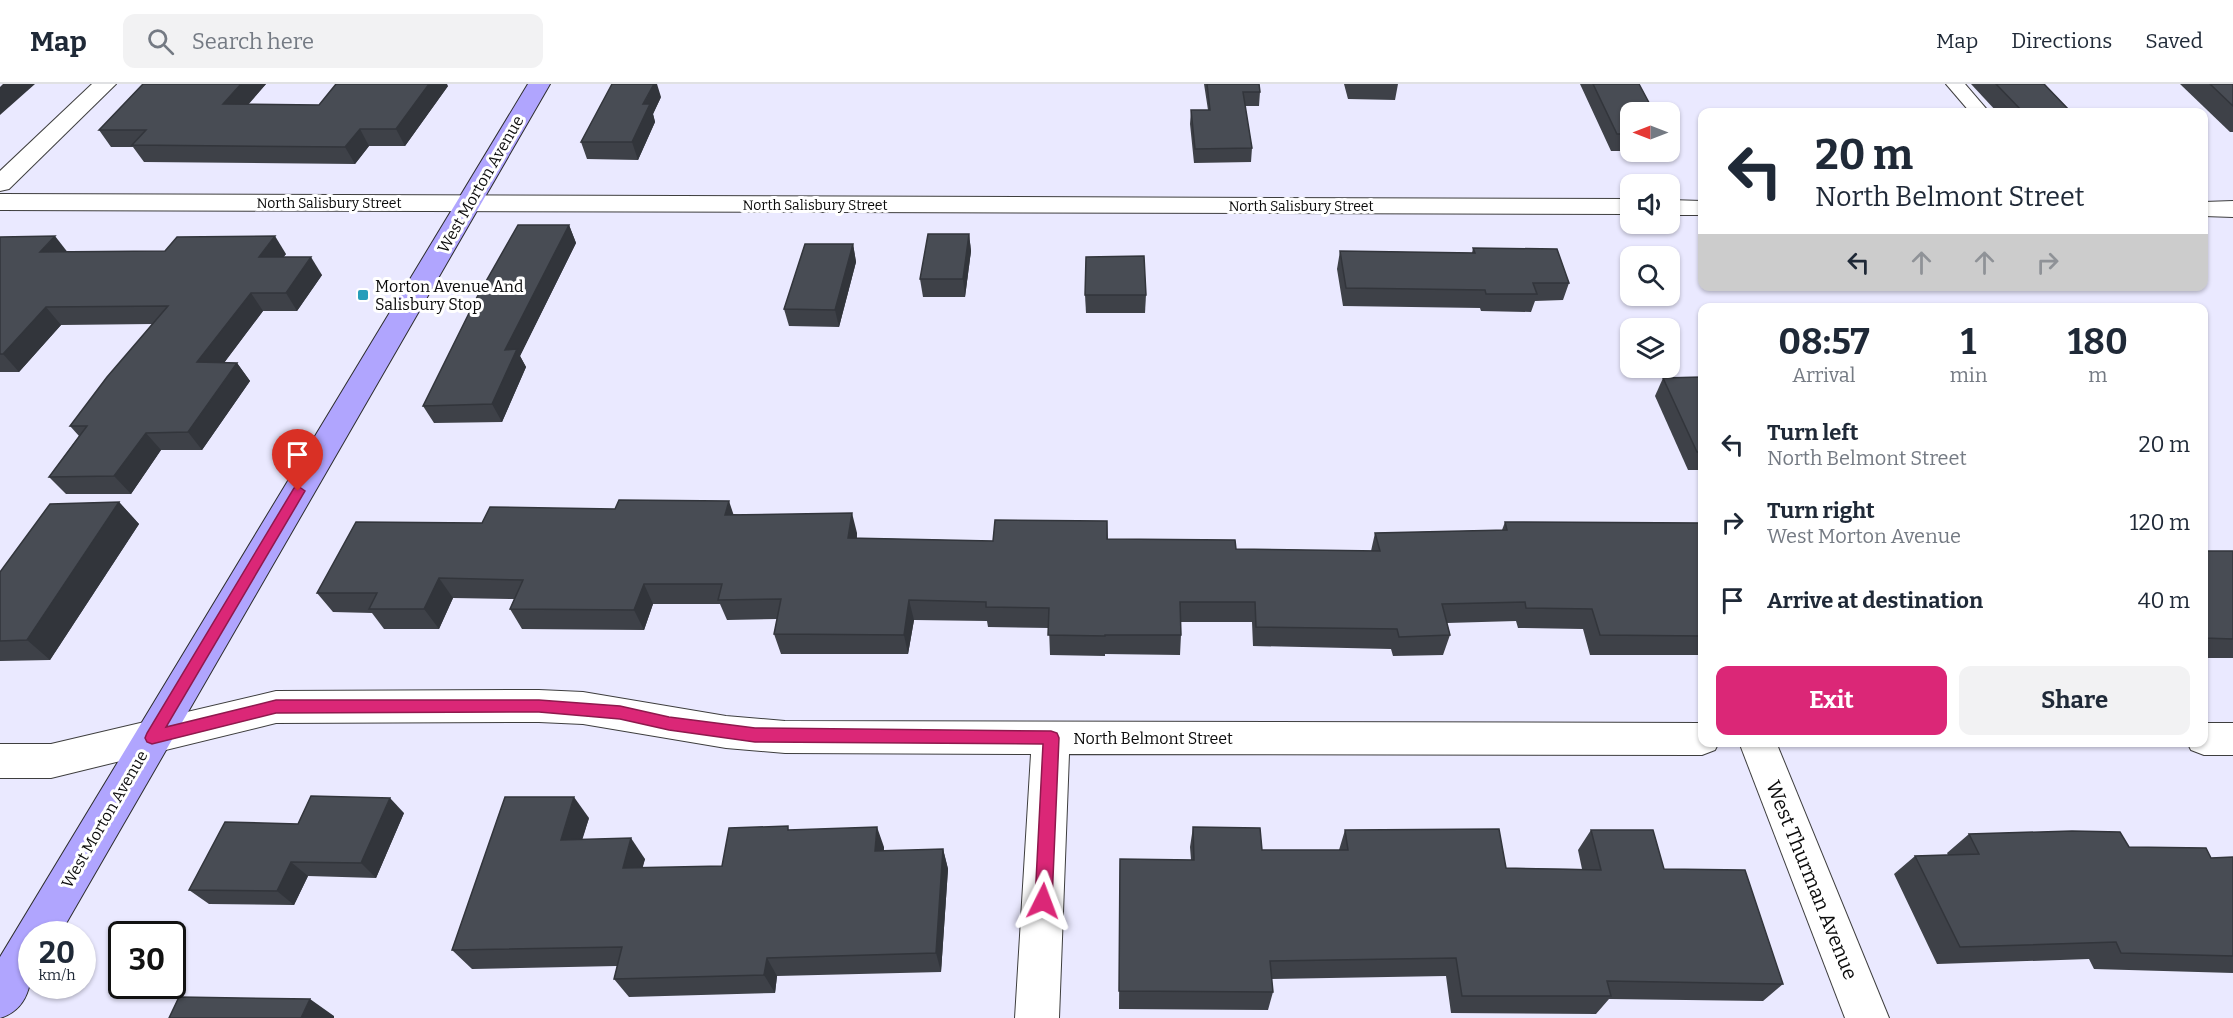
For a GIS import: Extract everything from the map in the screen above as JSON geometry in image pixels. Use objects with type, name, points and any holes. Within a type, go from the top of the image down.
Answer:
[{"type":"main road","name":"West Morton Avenue","points":[[45,921],[539,84]]},
{"type":"main road","points":[[0,997],[18,967]]},
{"type":"street","points":[[0,184],[105,84]]},
{"type":"street","name":"North Salisbury Street","points":[[0,202],[1620,207]]},
{"type":"street","points":[[1680,207],[1698,208]]},
{"type":"street","points":[[2208,209],[2233,209]]},
{"type":"street","name":"North Belmont Street","points":[[0,761],[51,761],[276,707],[539,706],[620,712],[669,723],[755,735],[1698,739]]},
{"type":"street","points":[[1037,1018],[1051,738]]},
{"type":"street","points":[[2208,740],[2233,740]]},
{"type":"street","name":"West Thurman Avenue","points":[[1759,747],[1868,1018]]},
{"type":"lane","points":[[1955,84],[1976,108]]},
{"type":"building","points":[[143,84],[241,84],[223,104],[319,105],[336,84],[429,84],[396,129],[360,129],[345,147],[132,145],[146,130],[99,130]]},
{"type":"building","points":[[612,84],[654,84],[643,104],[650,104],[632,142],[581,142]]},
{"type":"building","points":[[1207,84],[1259,84],[1260,92],[1243,92],[1252,148],[1195,149],[1191,110],[1210,110]]},
{"type":"building","points":[[1593,84],[1639,84],[1649,102],[1620,102],[1620,134],[1617,134]]},
{"type":"building","points":[[1996,84],[2044,84],[2067,108],[2019,108]]},
{"type":"building","points":[[2210,84],[2233,84],[2233,106]]},
{"type":"building","points":[[518,225],[569,225],[505,350],[517,349],[492,404],[423,406],[477,297]]},
{"type":"building","points":[[928,234],[969,234],[963,279],[920,279]]},
{"type":"building","points":[[55,236],[40,252],[165,251],[177,237],[275,236],[259,257],[311,257],[286,293],[251,293],[197,362],[237,363],[188,432],[146,433],[114,476],[49,477],[87,426],[70,426],[107,377],[168,306],[46,307],[3,354],[0,354],[0,237]]},
{"type":"building","points":[[805,244],[853,244],[835,310],[784,309]]},
{"type":"building","points":[[1473,248],[1557,249],[1569,283],[1533,283],[1537,294],[1486,294],[1485,290],[1346,288],[1340,251],[1475,253]]},
{"type":"building","points":[[1144,256],[1146,295],[1085,295],[1086,257]]},
{"type":"building","points":[[1698,377],[1697,452],[1663,378]]},
{"type":"building","points":[[619,500],[729,501],[725,515],[852,513],[848,538],[993,541],[995,520],[1107,521],[1107,539],[1235,540],[1236,549],[1380,551],[1375,533],[1507,530],[1505,522],[1698,523],[1698,636],[1600,635],[1592,609],[1526,608],[1525,602],[1442,604],[1450,635],[1399,637],[1397,629],[1256,627],[1255,602],[1180,602],[1181,635],[1048,635],[1049,608],[986,607],[986,602],[909,600],[904,635],[774,634],[781,599],[718,600],[722,584],[644,584],[634,610],[510,609],[523,580],[439,578],[424,609],[369,609],[377,593],[317,593],[356,522],[482,523],[490,507],[615,509]]},
{"type":"building","points":[[119,502],[27,640],[0,641],[0,572],[50,504]]},
{"type":"building","points":[[2208,551],[2233,551],[2233,639],[2208,638]]},
{"type":"building","points":[[311,796],[390,798],[361,863],[291,862],[277,891],[189,890],[225,822],[298,824]]},
{"type":"building","points":[[505,797],[574,797],[561,840],[631,838],[623,868],[722,866],[729,828],[788,826],[788,830],[877,827],[875,851],[943,849],[936,953],[767,958],[764,975],[614,979],[622,947],[452,950]]},
{"type":"building","points":[[1193,827],[1260,828],[1262,850],[1348,850],[1345,830],[1499,829],[1506,868],[1601,870],[1591,830],[1653,830],[1664,869],[1745,870],[1783,984],[1607,981],[1611,996],[1462,996],[1456,958],[1270,961],[1273,992],[1119,991],[1120,859],[1194,860]]},
{"type":"building","points":[[2120,832],[2129,847],[2206,848],[2211,858],[2233,857],[2233,956],[2121,953],[2116,942],[1960,947],[1915,856],[1979,854],[1969,834]]},
{"type":"building","points":[[186,997],[310,999],[301,1018],[169,1018],[178,999],[186,999]]},
{"type":"place","name":"Morton Avenue And Salisbury Stop","points":[[363,295]]},
{"type":"route","points":[[298,491],[152,738],[276,707],[539,706],[620,712],[726,732],[785,737],[1051,738],[1043,901]]}]
